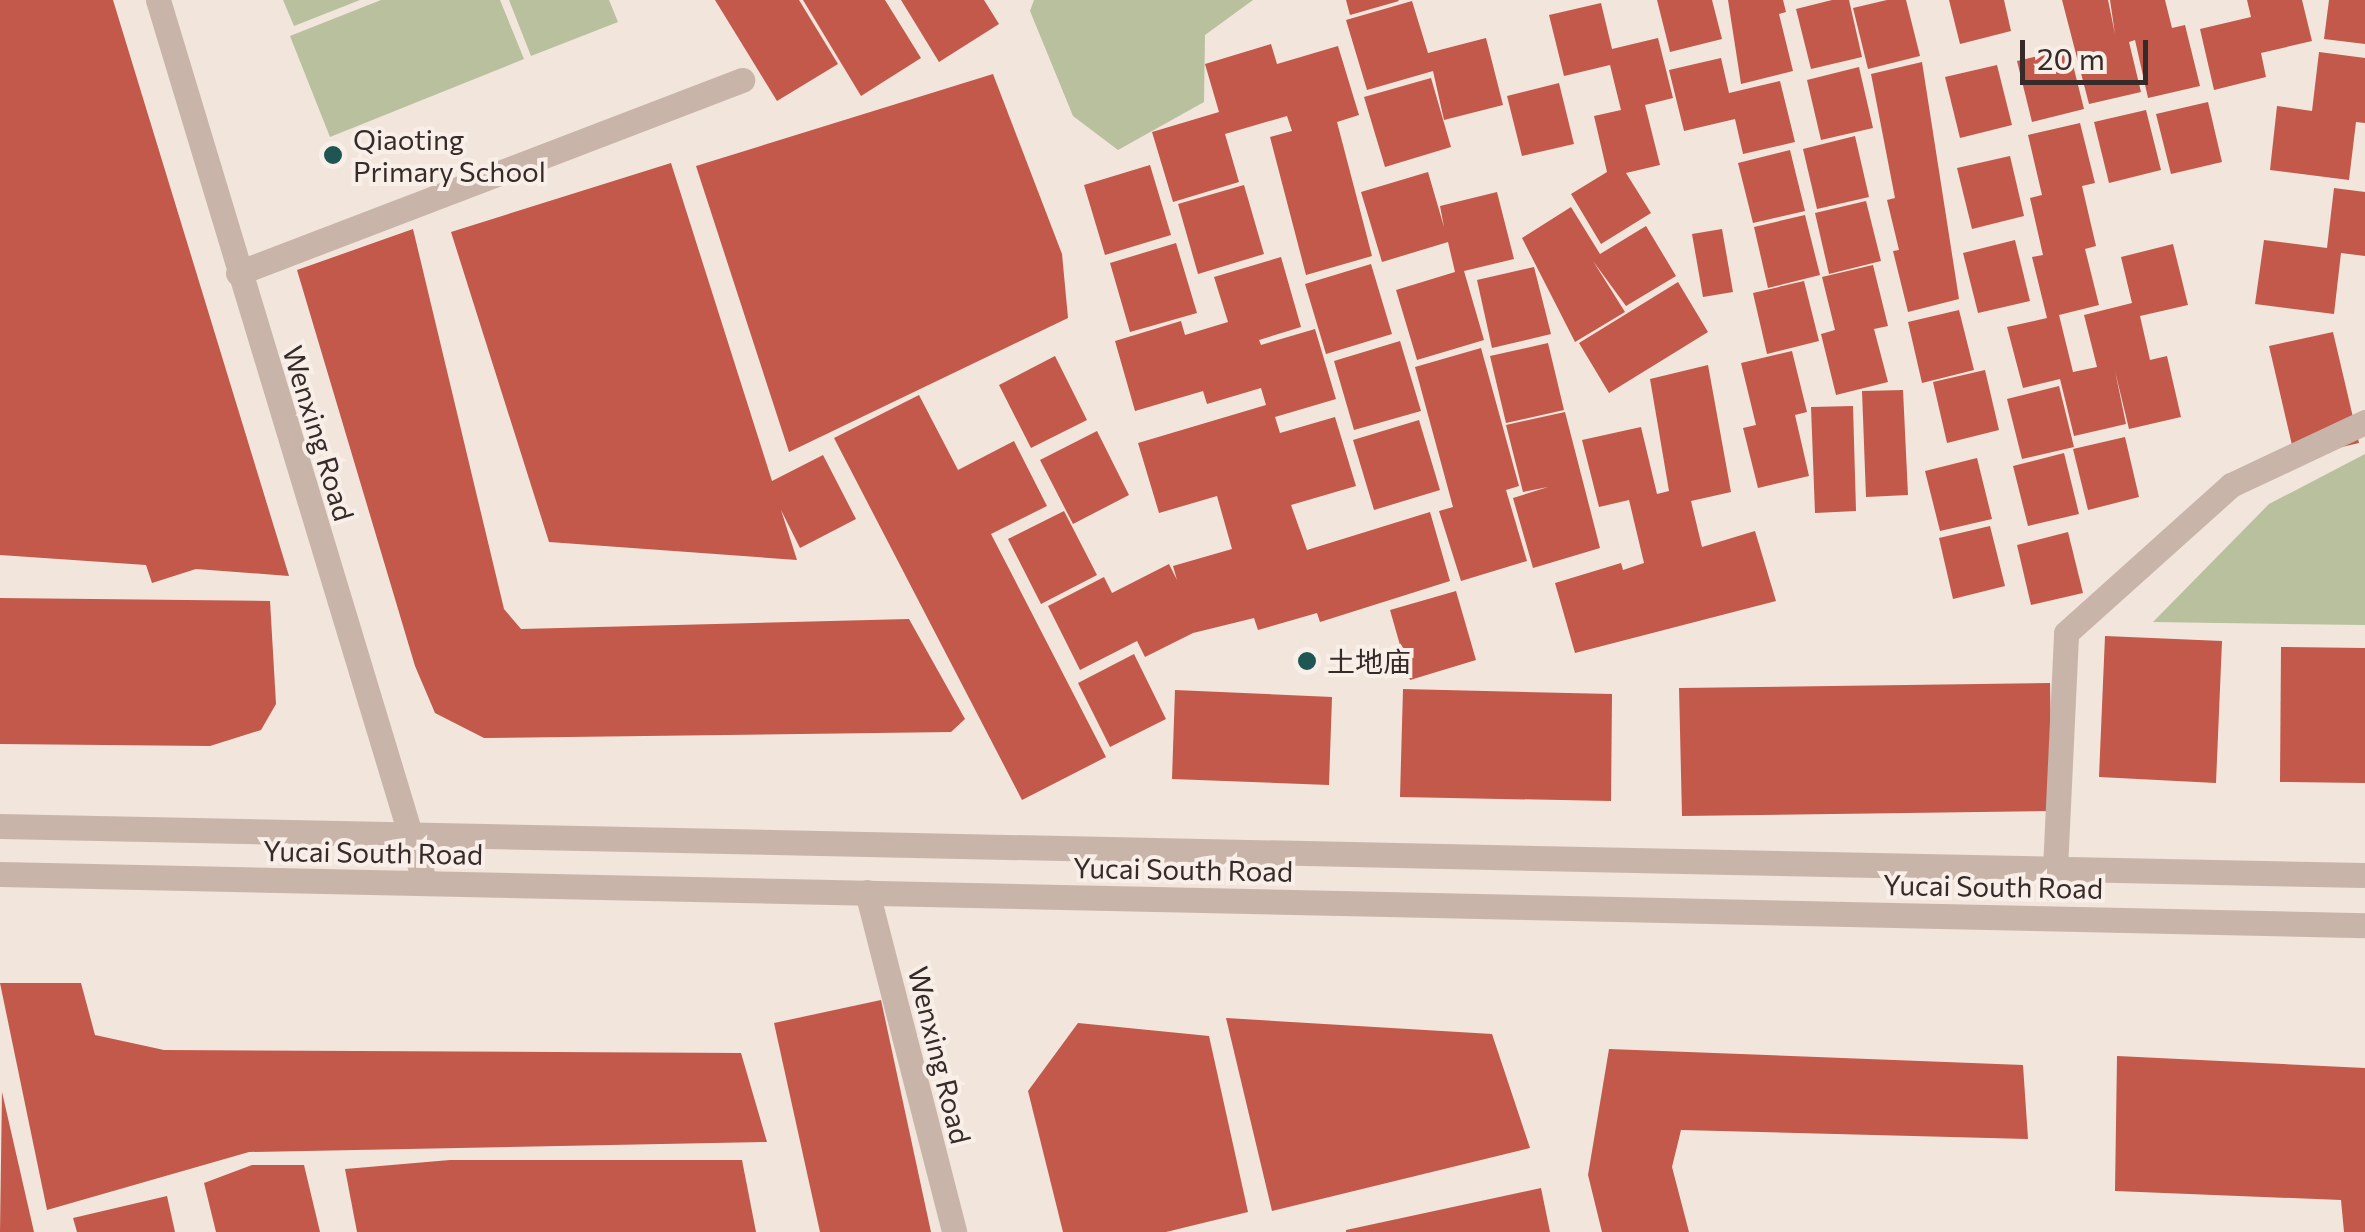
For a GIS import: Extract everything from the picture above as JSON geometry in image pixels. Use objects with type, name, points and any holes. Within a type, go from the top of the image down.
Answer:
[{"type":"street","name":"Wenxing Road","points":[[158,0],[425,884]]},
{"type":"street","points":[[238,274],[742,80]]},
{"type":"street","points":[[2055,868],[2066,633],[2231,485],[2365,422]]},
{"type":"street","name":"Yucai South Road","points":[[0,826],[2365,875]]},
{"type":"street","name":"Yucai South Road","points":[[0,874],[2365,925]]},
{"type":"street","name":"Wenxing Road","points":[[867,892],[954,1232]]},
{"type":"green space","points":[[283,0],[360,0],[294,26]]},
{"type":"green space","points":[[381,0],[500,0],[524,59],[330,137],[290,36]]},
{"type":"green space","points":[[509,0],[609,0],[618,22],[531,56]]},
{"type":"green space","points":[[1034,0],[1253,0],[1205,35],[1204,102],[1118,150],[1073,116],[1030,11]]},
{"type":"green space","points":[[2365,454],[2365,625],[2153,622],[2269,504]]},
{"type":"building","points":[[0,0],[113,0],[289,576],[196,569],[152,583],[146,565],[0,555]]},
{"type":"building","points":[[715,0],[799,0],[838,64],[777,101]]},
{"type":"building","points":[[803,0],[885,0],[921,58],[861,96]]},
{"type":"building","points":[[901,0],[984,0],[999,24],[939,62]]},
{"type":"building","points":[[1346,0],[1398,0],[1399,1],[1350,15]]},
{"type":"building","points":[[1657,0],[1712,0],[1722,39],[1670,52]]},
{"type":"building","points":[[1728,0],[1783,0],[1786,12],[1779,14],[1793,71],[1741,84]]},
{"type":"building","points":[[1849,0],[1862,57],[1811,69],[1796,9]]},
{"type":"building","points":[[1906,0],[1920,56],[1868,69],[1853,8]]},
{"type":"building","points":[[1949,0],[2004,0],[2011,31],[1960,44]]},
{"type":"building","points":[[2062,0],[2108,0],[2115,34],[2110,0],[2165,0],[2172,28],[2185,25],[2200,86],[2148,98],[2135,40],[2129,42],[2141,92],[2089,104]]},
{"type":"building","points":[[2247,0],[2302,0],[2312,41],[2261,53],[2266,77],[2214,90],[2200,29],[2251,17]]},
{"type":"building","points":[[2329,0],[2365,0],[2365,44],[2324,39]]},
{"type":"building","points":[[1412,1],[1428,53],[1486,38],[1503,105],[1444,120],[1433,71],[1367,90],[1346,20]]},
{"type":"building","points":[[1601,3],[1612,49],[1658,38],[1673,98],[1645,105],[1660,165],[1626,173],[1651,213],[1601,244],[1571,194],[1607,172],[1594,116],[1621,110],[1610,65],[1564,76],[1549,15]]},
{"type":"building","points":[[1271,44],[1277,64],[1338,46],[1359,115],[1337,122],[1372,256],[1306,275],[1270,137],[1292,131],[1287,116],[1225,134],[1239,182],[1173,202],[1152,132],[1219,112],[1205,64]]},
{"type":"building","points":[[2069,49],[2084,109],[2032,122],[2017,61]]},
{"type":"building","points":[[2319,52],[2365,58],[2365,123],[2356,122],[2349,180],[2270,170],[2277,106],[2312,111]]},
{"type":"building","points":[[1721,58],[1729,93],[1780,81],[1795,142],[1743,154],[1735,119],[1684,131],[1669,70]]},
{"type":"building","points":[[1922,62],[1959,299],[1908,312],[1893,251],[1899,250],[1887,200],[1895,198],[1871,74]]},
{"type":"building","points":[[1997,65],[2012,125],[1960,138],[1945,77]]},
{"type":"building","points":[[1859,67],[1873,128],[1821,140],[1807,80]]},
{"type":"building","points":[[993,74],[1062,254],[1068,318],[789,452],[696,166]]},
{"type":"building","points":[[1431,78],[1451,147],[1385,167],[1364,97]]},
{"type":"building","points":[[1559,83],[1574,144],[1522,156],[1507,96]]},
{"type":"building","points":[[2208,102],[2222,162],[2171,174],[2156,114]]},
{"type":"building","points":[[2146,110],[2161,170],[2109,183],[2094,122]]},
{"type":"building","points":[[2080,123],[2095,183],[2082,186],[2096,246],[2085,249],[2099,305],[2059,315],[2073,372],[2097,367],[2084,315],[2132,303],[2121,257],[2173,244],[2188,305],[2140,316],[2150,360],[2167,356],[2181,417],[2129,429],[2115,371],[2126,424],[2074,436],[2060,379],[2023,388],[2007,327],[2047,318],[2032,257],[2043,255],[2030,198],[2042,195],[2028,135]]},
{"type":"building","points":[[1855,136],[1869,197],[1817,209],[1803,149]]},
{"type":"building","points":[[1790,150],[1805,211],[1753,223],[1738,163]]},
{"type":"building","points":[[2010,156],[2024,216],[1972,229],[1957,168]]},
{"type":"building","points":[[671,163],[772,481],[823,455],[856,519],[800,548],[781,510],[797,560],[549,542],[451,232]]},
{"type":"building","points":[[1150,165],[1171,235],[1105,255],[1084,185]]},
{"type":"building","points":[[1428,172],[1444,227],[1440,206],[1497,192],[1514,259],[1464,271],[1484,340],[1417,360],[1396,290],[1455,272],[1448,242],[1382,262],[1361,192]]},
{"type":"building","points":[[1244,185],[1264,254],[1198,274],[1178,204]]},
{"type":"building","points":[[2334,188],[2365,192],[2365,256],[2341,253],[2334,314],[2255,304],[2264,240],[2327,248]]},
{"type":"building","points":[[1866,201],[1881,261],[1829,274],[1815,213]]},
{"type":"building","points":[[1571,207],[1600,254],[1646,226],[1676,276],[1626,306],[1593,261],[1625,312],[1575,342],[1522,238]]},
{"type":"building","points":[[1805,215],[1820,275],[1768,288],[1754,227]]},
{"type":"building","points":[[413,229],[504,609],[521,629],[909,619],[965,719],[951,732],[484,738],[435,713],[415,666],[297,270]]},
{"type":"building","points":[[1722,229],[1733,292],[1703,297],[1692,234]]},
{"type":"building","points":[[2015,240],[2030,301],[1978,313],[1963,253]]},
{"type":"building","points":[[1176,243],[1197,313],[1130,332],[1110,263]]},
{"type":"building","points":[[1281,257],[1301,327],[1259,340],[1261,345],[1315,329],[1336,399],[1275,417],[1280,433],[1335,417],[1356,486],[1291,505],[1307,550],[1430,512],[1450,581],[1320,622],[1317,613],[1258,630],[1254,618],[1193,633],[1145,657],[1137,641],[1080,670],[1048,606],[1104,577],[1112,593],[1169,564],[1177,580],[1173,566],[1232,549],[1217,496],[1159,513],[1138,443],[1266,405],[1261,388],[1207,404],[1203,391],[1135,411],[1115,341],[1181,321],[1185,335],[1228,322],[1214,277]]},
{"type":"building","points":[[1371,264],[1392,334],[1326,354],[1305,284]]},
{"type":"building","points":[[1873,265],[1888,326],[1874,329],[1888,382],[1836,395],[1821,334],[1835,330],[1822,277]]},
{"type":"building","points":[[1534,267],[1551,334],[1492,348],[1477,280]]},
{"type":"building","points":[[1804,281],[1819,341],[1767,354],[1753,293]]},
{"type":"building","points":[[1678,282],[1708,332],[1609,393],[1579,343]]},
{"type":"building","points":[[1959,310],[1974,370],[1922,383],[1908,322]]},
{"type":"building","points":[[2333,332],[2359,443],[2295,458],[2269,346]]},
{"type":"building","points":[[1400,341],[1421,411],[1354,430],[1334,361]]},
{"type":"building","points":[[1548,343],[1564,410],[1506,423],[1490,356]]},
{"type":"building","points":[[1481,348],[1519,486],[1506,490],[1527,561],[1461,581],[1439,511],[1453,507],[1415,367]]},
{"type":"building","points":[[1792,351],[1807,412],[1795,415],[1809,476],[1758,488],[1743,428],[1756,425],[1741,363]]},
{"type":"building","points":[[1055,356],[1087,420],[1031,448],[999,385]]},
{"type":"building","points":[[1708,365],[1731,492],[1691,501],[1702,547],[1755,531],[1776,601],[1575,653],[1555,583],[1621,563],[1623,570],[1644,563],[1629,500],[1599,507],[1582,440],[1641,427],[1657,494],[1669,491],[1650,379]]},
{"type":"building","points":[[1985,370],[1999,430],[1947,443],[1933,382]]},
{"type":"building","points":[[2059,386],[2074,447],[2022,459],[2007,399]]},
{"type":"building","points":[[1903,390],[1908,495],[1866,497],[1862,391]]},
{"type":"building","points":[[919,395],[958,470],[1014,441],[1047,506],[991,534],[1106,757],[1022,800],[834,438]]},
{"type":"building","points":[[1853,406],[1856,511],[1815,513],[1811,407]]},
{"type":"building","points":[[1565,412],[1600,548],[1533,568],[1513,498],[1548,487],[1523,492],[1506,425]]},
{"type":"building","points":[[1419,420],[1440,490],[1374,510],[1353,440]]},
{"type":"building","points":[[1097,431],[1129,495],[1073,524],[1040,460]]},
{"type":"building","points":[[2125,437],[2139,497],[2088,510],[2073,449]]},
{"type":"building","points":[[2064,453],[2079,514],[2028,526],[2013,466]]},
{"type":"building","points":[[1977,458],[1992,519],[1940,531],[1925,471]]},
{"type":"building","points":[[1064,511],[1097,575],[1041,604],[1008,539]]},
{"type":"building","points":[[1990,526],[2005,586],[1953,599],[1939,538]]},
{"type":"building","points":[[2068,532],[2083,593],[2031,605],[2017,545]]},
{"type":"building","points":[[1456,591],[1476,660],[1410,680],[1390,610]]},
{"type":"building","points":[[0,598],[270,601],[276,704],[261,730],[210,746],[0,744]]},
{"type":"building","points":[[2105,636],[2222,641],[2216,783],[2099,777]]},
{"type":"building","points":[[2281,647],[2365,648],[2365,783],[2280,782]]},
{"type":"building","points":[[1134,654],[1166,719],[1110,747],[1078,683]]},
{"type":"building","points":[[2050,683],[2052,811],[1682,816],[1679,688]]},
{"type":"building","points":[[1403,689],[1612,694],[1611,801],[1400,797]]},
{"type":"building","points":[[1175,690],[1332,697],[1329,785],[1172,779]]},
{"type":"building","points":[[0,983],[81,983],[95,1035],[164,1050],[741,1053],[767,1142],[249,1152],[47,1210]]},
{"type":"building","points":[[881,1000],[931,1232],[820,1232],[774,1023]]},
{"type":"building","points":[[1226,1018],[1492,1034],[1530,1148],[1272,1211]]},
{"type":"building","points":[[1078,1023],[1209,1036],[1248,1212],[1166,1232],[1063,1232],[1028,1091]]},
{"type":"building","points":[[1609,1049],[2023,1065],[2028,1139],[1681,1130],[1672,1167],[1689,1232],[1602,1232],[1588,1175]]},
{"type":"building","points":[[2117,1056],[2365,1068],[2365,1232],[2344,1232],[2341,1200],[2115,1191]]},
{"type":"building","points":[[2,1092],[34,1232],[0,1232]]},
{"type":"building","points":[[450,1160],[742,1160],[756,1232],[357,1232],[345,1169]]},
{"type":"building","points":[[252,1165],[304,1165],[320,1232],[216,1232],[204,1183]]},
{"type":"building","points":[[1541,1188],[1550,1232],[1346,1232],[1346,1230]]},
{"type":"building","points":[[167,1196],[175,1232],[77,1232],[73,1218]]},
{"type":"place","name":"Qiaoting Primary School","points":[[333,155]]},
{"type":"place","name":"土地庙","points":[[1307,661]]}]
